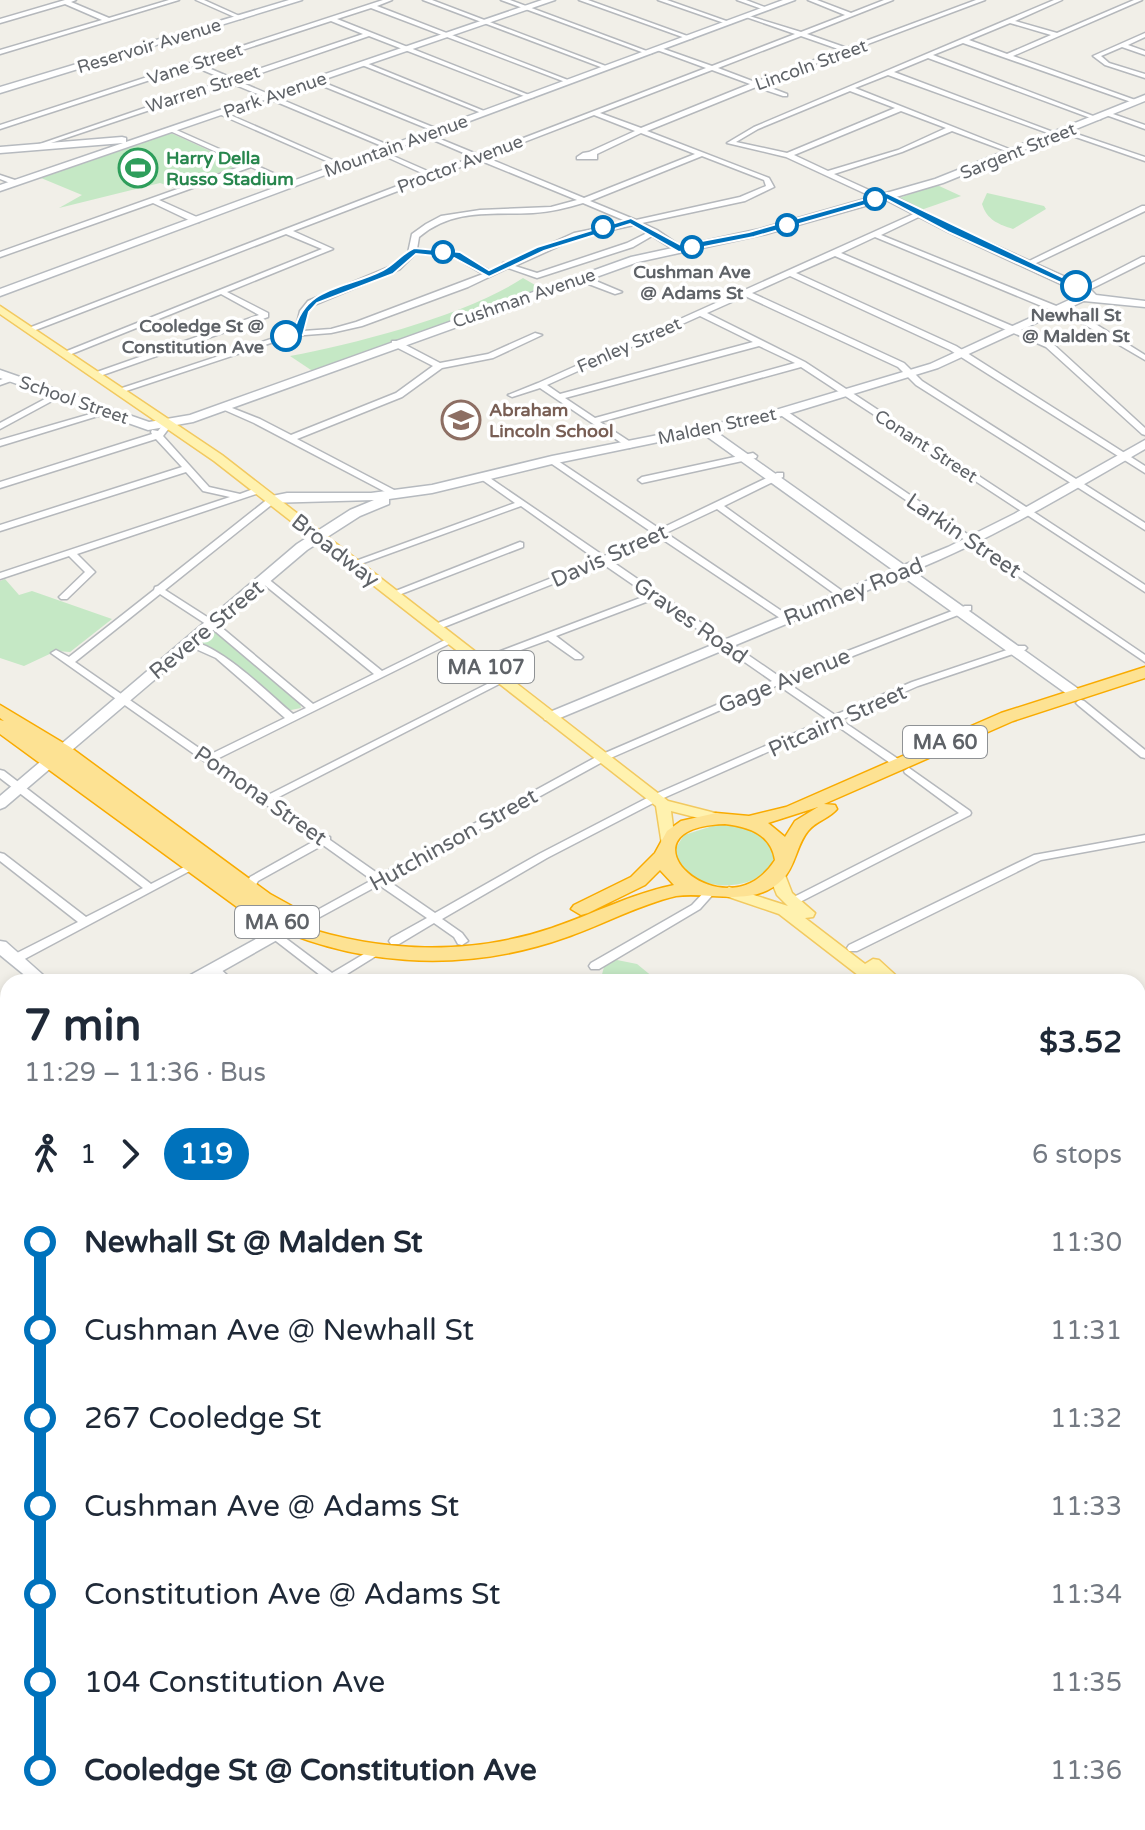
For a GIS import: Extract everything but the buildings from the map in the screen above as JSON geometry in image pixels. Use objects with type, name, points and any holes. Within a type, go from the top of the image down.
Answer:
[{"type":"highway","name":"MA 60","points":[[387,946],[462,941],[518,932],[569,915],[638,881],[683,827],[718,818],[750,822],[793,811],[1079,693],[1145,672]]},
{"type":"highway","name":"MA 60","points":[[1079,693],[1145,682]]},
{"type":"highway","name":"MA 60","points":[[0,710],[194,866],[250,907],[289,928],[348,934],[387,946],[439,954],[508,947],[562,931],[648,895],[755,888],[777,875],[796,831],[811,818],[903,767]]},
{"type":"highway","name":"MA 60","points":[[0,725],[58,756],[249,888],[289,928]]},
{"type":"highway","points":[[750,822],[773,835],[785,853]]},
{"type":"highway","points":[[665,849],[673,874],[712,890]]},
{"type":"main road","name":"Broadway","points":[[0,309],[259,490],[659,801],[718,818]]},
{"type":"main road","points":[[659,801],[665,849]]},
{"type":"main road","points":[[777,875],[782,889],[792,902],[885,974]]},
{"type":"main road","points":[[712,890],[785,910],[868,974]]},
{"type":"street","points":[[0,52],[176,0]]},
{"type":"street","points":[[199,0],[241,18]]},
{"type":"street","name":"Reservoir Avenue","points":[[0,90],[298,0]]},
{"type":"street","name":"Vane Street","points":[[0,127],[389,0]]},
{"type":"street","points":[[426,0],[608,68]]},
{"type":"street","points":[[504,0],[785,95]]},
{"type":"street","name":"Park Avenue","points":[[0,188],[551,0]]},
{"type":"street","points":[[582,0],[690,38]]},
{"type":"street","points":[[661,0],[729,23]]},
{"type":"street","points":[[740,0],[767,9]]},
{"type":"street","name":"Mountain Avenue","points":[[0,293],[791,0]]},
{"type":"street","points":[[811,0],[851,15]]},
{"type":"street","name":"Proctor Avenue","points":[[30,329],[890,0]]},
{"type":"street","name":"Lincoln Street","points":[[591,154],[641,130],[982,0]]},
{"type":"street","points":[[1059,0],[756,128],[730,143],[788,155],[1088,293],[1145,259]]},
{"type":"street","points":[[1010,55],[1139,0]]},
{"type":"street","points":[[0,21],[67,1],[108,20]]},
{"type":"street","points":[[370,6],[570,82]]},
{"type":"street","points":[[748,16],[847,50]]},
{"type":"street","points":[[331,19],[531,97]]},
{"type":"street","points":[[1010,21],[1058,35]]},
{"type":"street","name":"Warren Street","points":[[37,146],[369,34]]},
{"type":"street","points":[[1145,35],[1097,58],[1145,76]]},
{"type":"street","points":[[963,41],[1143,99]]},
{"type":"street","points":[[1123,45],[1145,53]]},
{"type":"street","points":[[929,56],[1103,116],[1145,127]]},
{"type":"street","points":[[193,64],[385,150],[432,175]]},
{"type":"street","points":[[364,64],[486,113]]},
{"type":"street","points":[[890,73],[1145,159]]},
{"type":"street","points":[[315,81],[438,131]]},
{"type":"street","points":[[851,89],[1016,153]]},
{"type":"street","name":"Sargent Street","points":[[883,197],[1016,153],[1143,99]]},
{"type":"street","points":[[788,155],[901,108]]},
{"type":"street","points":[[221,113],[342,166]]},
{"type":"street","points":[[120,390],[299,333],[346,328],[489,274],[577,235],[742,199],[770,187],[764,178],[594,113]]},
{"type":"street","points":[[829,173],[900,151],[952,128]]},
{"type":"street","points":[[172,130],[294,184]]},
{"type":"street","points":[[426,135],[631,221],[679,249]]},
{"type":"street","points":[[0,150],[119,140],[131,144]]},
{"type":"street","points":[[299,333],[304,311],[314,301],[389,272],[414,251],[419,232],[445,219],[548,210],[701,154]]},
{"type":"street","points":[[0,255],[251,165]]},
{"type":"street","points":[[0,177],[15,183]]},
{"type":"street","name":"Cushman Avenue","points":[[168,424],[224,408],[395,343],[635,259],[751,235],[883,197]]},
{"type":"street","points":[[153,200],[196,220]]},
{"type":"street","points":[[1027,264],[1145,208]]},
{"type":"street","name":"Fenley Street","points":[[512,395],[541,385],[921,214]]},
{"type":"street","points":[[66,353],[329,249],[286,231]]},
{"type":"street","points":[[506,265],[523,274],[537,276],[630,245],[654,232]]},
{"type":"street","points":[[876,235],[1111,334],[1145,358]]},
{"type":"street","points":[[414,251],[456,255],[489,274]]},
{"type":"street","points":[[835,253],[1049,345],[1145,432]]},
{"type":"street","points":[[790,273],[962,353],[1145,470]]},
{"type":"street","points":[[581,278],[618,292]]},
{"type":"street","points":[[97,375],[248,323],[264,314],[222,292]]},
{"type":"street","points":[[745,293],[901,365],[919,383],[1145,527]]},
{"type":"street","name":"Malden Street","points":[[272,500],[395,494],[432,489],[552,460],[782,412],[913,374],[1088,293],[1144,304]]},
{"type":"street","name":"Conant Street","points":[[700,313],[802,364],[1145,589]]},
{"type":"street","points":[[289,439],[399,395],[439,366],[490,356],[538,335]]},
{"type":"street","points":[[395,343],[439,366]]},
{"type":"street","points":[[559,397],[760,343]]},
{"type":"street","points":[[593,421],[802,364]]},
{"type":"street","name":"School Street","points":[[4,378],[148,426],[206,489],[239,497]]},
{"type":"street","points":[[541,385],[629,445]]},
{"type":"street","points":[[0,426],[59,395]]},
{"type":"street","points":[[224,408],[395,494]]},
{"type":"street","points":[[0,443],[107,412]]},
{"type":"street","name":"Larkin Street","points":[[782,412],[1145,659]]},
{"type":"street","points":[[0,485],[159,435],[168,424]]},
{"type":"street","name":"School Street","points":[[148,426],[168,424]]},
{"type":"street","points":[[709,428],[1079,693],[1145,755]]},
{"type":"street","name":"Rumney Road","points":[[550,717],[973,540],[1145,444]]},
{"type":"street","points":[[642,480],[750,457]]},
{"type":"street","points":[[552,460],[786,618]]},
{"type":"street","points":[[0,528],[188,468]]},
{"type":"street","name":"Davis Street","points":[[436,627],[605,559],[777,476]]},
{"type":"street","name":"Graves Road","points":[[484,477],[966,813],[792,902]]},
{"type":"street","name":"Revere Street","points":[[0,804],[318,536],[371,505],[432,489]]},
{"type":"street","points":[[0,576],[259,490]]},
{"type":"street","points":[[70,661],[272,500]]},
{"type":"street","points":[[355,563],[522,503]]},
{"type":"street","points":[[717,505],[842,595]]},
{"type":"street","points":[[393,594],[520,545]]},
{"type":"street","points":[[64,597],[90,570],[71,553]]},
{"type":"street","points":[[264,580],[381,675]]},
{"type":"street","points":[[158,589],[212,624],[312,708]]},
{"type":"street","points":[[480,662],[656,595]]},
{"type":"street","name":"Gage Avenue","points":[[602,758],[779,681],[964,610]]},
{"type":"street","points":[[549,636],[578,657]]},
{"type":"street","points":[[209,759],[452,640]]},
{"type":"street","points":[[190,643],[219,656],[291,718]]},
{"type":"street","name":"Pitcairn Street","points":[[343,974],[433,917],[659,801],[915,684],[1019,649]]},
{"type":"street","name":"Pomona Street","points":[[56,653],[326,839],[462,941]]},
{"type":"street","points":[[268,799],[502,680]]},
{"type":"street","name":"Hutchinson Street","points":[[206,974],[602,758]]},
{"type":"street","points":[[0,773],[150,888]]},
{"type":"street","points":[[853,948],[1038,857],[1145,838]]},
{"type":"street","points":[[249,888],[254,879],[326,839]]},
{"type":"street","points":[[0,856],[85,922]]},
{"type":"street","points":[[15,959],[194,866]]},
{"type":"street","points":[[595,966],[696,907],[712,890]]},
{"type":"street","points":[[289,928],[329,974]]},
{"type":"street","points":[[0,946],[33,974]]},
{"type":"street","points":[[214,970],[219,974]]},
{"type":"green space","points":[[171,133],[241,165],[175,188],[160,183],[59,208],[82,195],[41,178]]},
{"type":"green space","points":[[937,185],[961,196],[921,210],[899,198]]},
{"type":"green space","points":[[987,193],[1046,209],[1013,229],[987,214],[982,204]]},
{"type":"green space","points":[[523,278],[542,289],[314,372],[290,356],[347,344],[443,316]]},
{"type":"green space","points":[[5,579],[19,595],[32,591],[112,619],[70,652],[56,651],[24,666],[0,658],[0,581]]},
{"type":"green space","points":[[218,632],[300,703],[301,708],[286,711],[219,652],[202,643],[211,633]]},
{"type":"green space","points":[[719,824],[745,828],[760,835],[774,857],[768,869],[746,883],[718,885],[691,877],[681,869],[674,851],[684,835]]},
{"type":"green space","points":[[617,960],[637,964],[649,974],[602,974],[605,963]]},
{"type":"bus line","name":"119","points":[[286,336],[299,333],[304,311],[314,301],[389,272],[414,251],[456,255],[489,274],[577,235],[631,221],[679,249],[751,235],[887,196],[952,230],[1076,286]]},
{"type":"place","name":"Harry Della Russo Stadium","points":[[138,168]]},
{"type":"place","name":"Cushman Ave @ Adams St","points":[[692,247]]},
{"type":"place","name":"Newhall St @ Malden St","points":[[1076,286]]},
{"type":"place","name":"Cooledge St @ Constitution Ave","points":[[286,336]]},
{"type":"place","name":"Abraham Lincoln School","points":[[461,420]]}]
